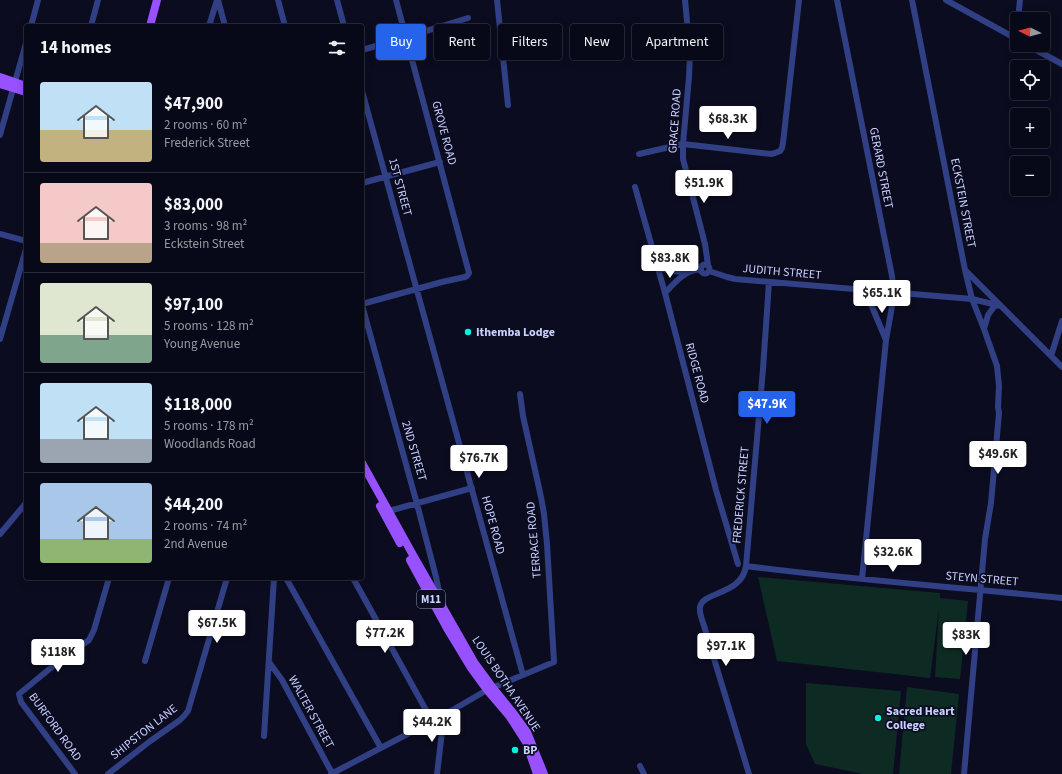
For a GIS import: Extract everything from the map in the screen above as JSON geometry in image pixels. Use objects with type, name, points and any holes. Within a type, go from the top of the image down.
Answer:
[{"type":"main road","points":[[151,24],[157,0]]},
{"type":"main road","points":[[0,78],[24,91]]},
{"type":"main road","points":[[0,84],[24,86]]},
{"type":"main road","name":"LOUIS BOTHA AVENUE","points":[[364,467],[442,604],[451,623],[490,689],[526,742],[537,774]]},
{"type":"main road","name":"LOUIS BOTHA AVENUE","points":[[364,478],[448,630],[471,668],[514,714],[527,732],[544,774]]},
{"type":"street","points":[[32,24],[38,0]]},
{"type":"street","points":[[92,24],[98,0]]},
{"type":"street","points":[[210,24],[217,0]]},
{"type":"street","points":[[217,0],[225,24]]},
{"type":"street","points":[[278,0],[284,24]]},
{"type":"street","points":[[337,0],[343,24]]},
{"type":"street","name":"GROVE ROAD","points":[[396,0],[402,24]]},
{"type":"street","points":[[497,0],[508,105]]},
{"type":"street","name":"GRACE ROAD","points":[[685,0],[690,53],[683,144],[684,164],[706,250],[709,268]]},
{"type":"street","points":[[639,154],[683,144],[771,154],[781,150],[799,0]]},
{"type":"street","name":"GERARD STREET","points":[[837,0],[894,292],[886,340],[862,578]]},
{"type":"street","name":"ECKSTEIN STREET","points":[[912,0],[965,270],[972,299],[997,366],[999,386],[998,407],[995,412],[985,524],[986,539],[964,774]]},
{"type":"street","points":[[946,0],[1010,36]]},
{"type":"street","points":[[1019,12],[1020,0]]},
{"type":"street","points":[[426,31],[468,18]]},
{"type":"street","points":[[364,49],[376,46]]},
{"type":"street","points":[[0,134],[24,50]]},
{"type":"street","points":[[1040,52],[1062,64]]},
{"type":"street","name":"GROVE ROAD","points":[[412,60],[469,273],[465,277],[417,289]]},
{"type":"street","name":"1ST STREET","points":[[364,98],[417,289]]},
{"type":"street","points":[[364,182],[440,162]]},
{"type":"street","name":"RIDGE ROAD","points":[[635,188],[665,293],[716,490],[738,564]]},
{"type":"street","points":[[0,234],[24,240]]},
{"type":"street","points":[[0,339],[24,256]]},
{"type":"street","points":[[658,268],[686,273]]},
{"type":"street","name":"JUDITH STREET","points":[[686,273],[695,269],[701,269],[703,272],[707,273],[709,268],[732,278],[972,299],[999,305]]},
{"type":"street","points":[[965,270],[1062,367]]},
{"type":"street","points":[[665,293],[686,273]]},
{"type":"street","name":"FREDERICK STREET","points":[[746,566],[769,282]]},
{"type":"street","points":[[364,304],[417,289]]},
{"type":"street","name":"HOPE ROAD","points":[[417,289],[523,675]]},
{"type":"street","name":"GERARD STREET","points":[[865,290],[886,340]]},
{"type":"street","points":[[984,328],[988,315],[999,305]]},
{"type":"street","name":"2ND STREET","points":[[364,312],[417,504],[442,604]]},
{"type":"street","points":[[1051,356],[1062,321]]},
{"type":"street","name":"TERRACE ROAD","points":[[520,394],[523,416],[544,514],[554,662],[523,675]]},
{"type":"street","points":[[389,511],[472,488]]},
{"type":"street","points":[[0,534],[24,505]]},
{"type":"street","points":[[746,566],[745,572],[739,582],[732,587],[706,599],[701,604],[700,610],[749,774]]},
{"type":"street","name":"STEYN STREET","points":[[746,566],[862,578],[886,582],[981,589],[1062,598]]},
{"type":"street","name":"BURFORD ROAD","points":[[75,774],[21,702],[20,692],[58,662],[87,642],[92,636],[108,580]]},
{"type":"street","points":[[145,661],[168,580]]},
{"type":"street","name":"SHIPSTON LANE","points":[[108,774],[180,720],[188,711],[226,580]]},
{"type":"street","points":[[264,736],[274,580]]},
{"type":"street","points":[[287,580],[381,748]]},
{"type":"street","points":[[354,580],[432,721]]},
{"type":"street","name":"WALTER STREET","points":[[269,662],[282,680],[331,774]]},
{"type":"street","points":[[331,774],[444,715],[490,689],[523,675]]},
{"type":"street","points":[[437,774],[444,715]]},
{"type":"street","points":[[640,766],[644,774]]},
{"type":"green space","points":[[758,577],[940,593],[940,598],[968,601],[960,679],[935,677],[939,609],[930,678],[777,661]]},
{"type":"green space","points":[[806,683],[901,691],[893,774],[863,774],[815,764],[806,744]]},
{"type":"green space","points":[[907,687],[959,694],[951,774],[899,774]]},
{"type":"place","name":"Ithemba Lodge","points":[[468,332]]},
{"type":"place","name":"Sacred Heart College","points":[[878,718]]},
{"type":"place","name":"BP","points":[[515,750]]}]
